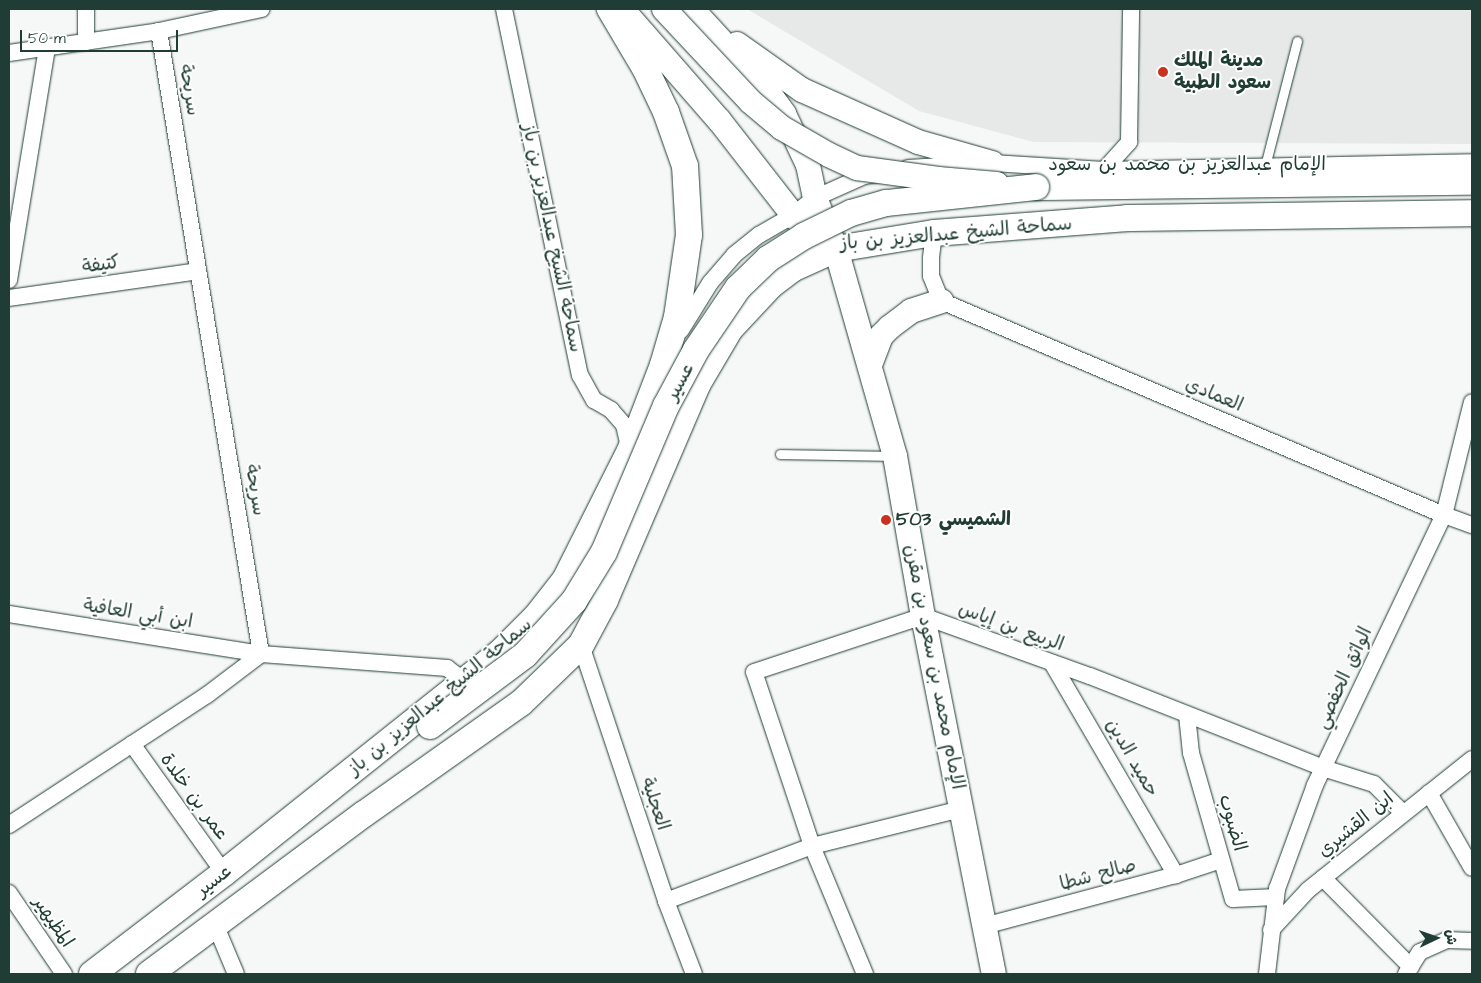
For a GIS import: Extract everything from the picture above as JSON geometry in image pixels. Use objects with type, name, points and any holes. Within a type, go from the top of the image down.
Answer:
[{"type":"main road","name":"سماحة الشيخ عبدالعزيز بن باز","points":[[335,785],[502,651],[536,617],[565,580],[630,451],[663,365],[679,309],[689,235],[685,166],[666,112],[645,68],[610,9]]},
{"type":"main road","name":"الإمام عبدالعزيز بن محمد بن سعود","points":[[1036,187],[1472,182]]},
{"type":"main road","name":"عسير","points":[[92,974],[335,785],[430,726],[525,654],[574,601],[604,552],[666,406],[696,350],[738,288],[768,259],[804,236],[851,213],[887,203],[1036,187]]},
{"type":"main road","name":"سماحة الشيخ عبدالعزيز بن باز","points":[[793,215],[836,249],[934,233],[1127,218],[1472,213]]},
{"type":"main road","points":[[149,974],[364,814],[521,703],[581,645],[605,600],[697,385],[730,329],[771,285],[792,269],[836,249]]},
{"type":"street","points":[[86,9],[86,42]]},
{"type":"street","points":[[9,53],[159,31],[262,9]]},
{"type":"street","name":"سماحة الشيخ عبدالعزيز بن باز","points":[[504,9],[580,375],[594,400],[612,410],[624,425],[630,451]]},
{"type":"street","name":"سماحة الشيخ عبدالعزيز بن باز","points":[[622,9],[719,120],[793,215]]},
{"type":"street","points":[[664,9],[751,102],[782,128],[829,155],[857,168],[938,179],[1036,187]]},
{"type":"street","points":[[1104,170],[1130,142],[1131,9]]},
{"type":"street","points":[[696,13],[802,90],[918,142],[992,163]]},
{"type":"street","name":"الإمام محمد بن سعود بن مقرن","points":[[696,13],[769,93],[784,114],[808,165],[815,198],[836,249],[895,456],[923,616],[994,974]]},
{"type":"street","name":"سريحة","points":[[159,31],[261,654]]},
{"type":"street","points":[[9,280],[10,259],[47,48]]},
{"type":"street","name":"الإمام عبدالعزيز بن محمد بن سعود","points":[[903,169],[992,163],[1104,170],[1472,162]]},
{"type":"street","name":"عسير","points":[[663,365],[690,314],[710,283],[728,262],[759,235],[793,215],[815,198],[864,176],[903,169]]},
{"type":"street","points":[[870,365],[881,336],[890,327],[911,311],[941,301],[931,276],[934,233],[1472,225]]},
{"type":"street","name":"كتيفة","points":[[9,298],[198,271]]},
{"type":"street","name":"العمادي","points":[[941,301],[1444,515],[1472,525]]},
{"type":"street","name":"الواثق الحفصي","points":[[1267,974],[1276,897],[1323,768],[1444,515],[1472,404]]},
{"type":"street","name":"ابن أبي العافية","points":[[9,614],[261,654],[447,668],[464,681]]},
{"type":"street","points":[[865,974],[812,846],[754,672],[923,616]]},
{"type":"street","name":"الربيع بن إياس","points":[[923,616],[1052,663],[1323,768],[1374,784],[1403,814]]},
{"type":"street","name":"العجلية","points":[[581,645],[666,901],[694,974]]},
{"type":"street","points":[[9,825],[207,695],[261,654]]},
{"type":"street","name":"حميد الدين","points":[[1052,663],[1176,874]]},
{"type":"street","name":"الضبوب","points":[[1187,715],[1191,753],[1233,899],[1276,897]]},
{"type":"street","name":"عمر بن خلدة","points":[[132,744],[224,873]]},
{"type":"street","name":"ابن القشيري","points":[[1271,930],[1308,890],[1472,759]]},
{"type":"street","points":[[1429,793],[1472,868]]},
{"type":"street","points":[[666,901],[812,846],[961,809]]},
{"type":"street","name":"صالح شطا","points":[[984,926],[1221,860]]},
{"type":"street","points":[[1324,878],[1408,970],[1420,952],[1446,940],[1472,941]]},
{"type":"street","name":"المظيهير","points":[[9,892],[64,974]]},
{"type":"street","points":[[215,924],[236,974]]},
{"type":"lane","points":[[1265,166],[1298,42]]},
{"type":"lane","points":[[780,454],[895,456]]},
{"type":"shaded area","name":"مدينة الملك سعود الطبية","points":[[747,9],[1472,9],[1472,144],[1034,142],[919,111]]},
{"type":"place","name":"مدينة الملك سعود الطبية","points":[[1163,72]]},
{"type":"place","name":"الشميسي 503","points":[[886,520]]}]
